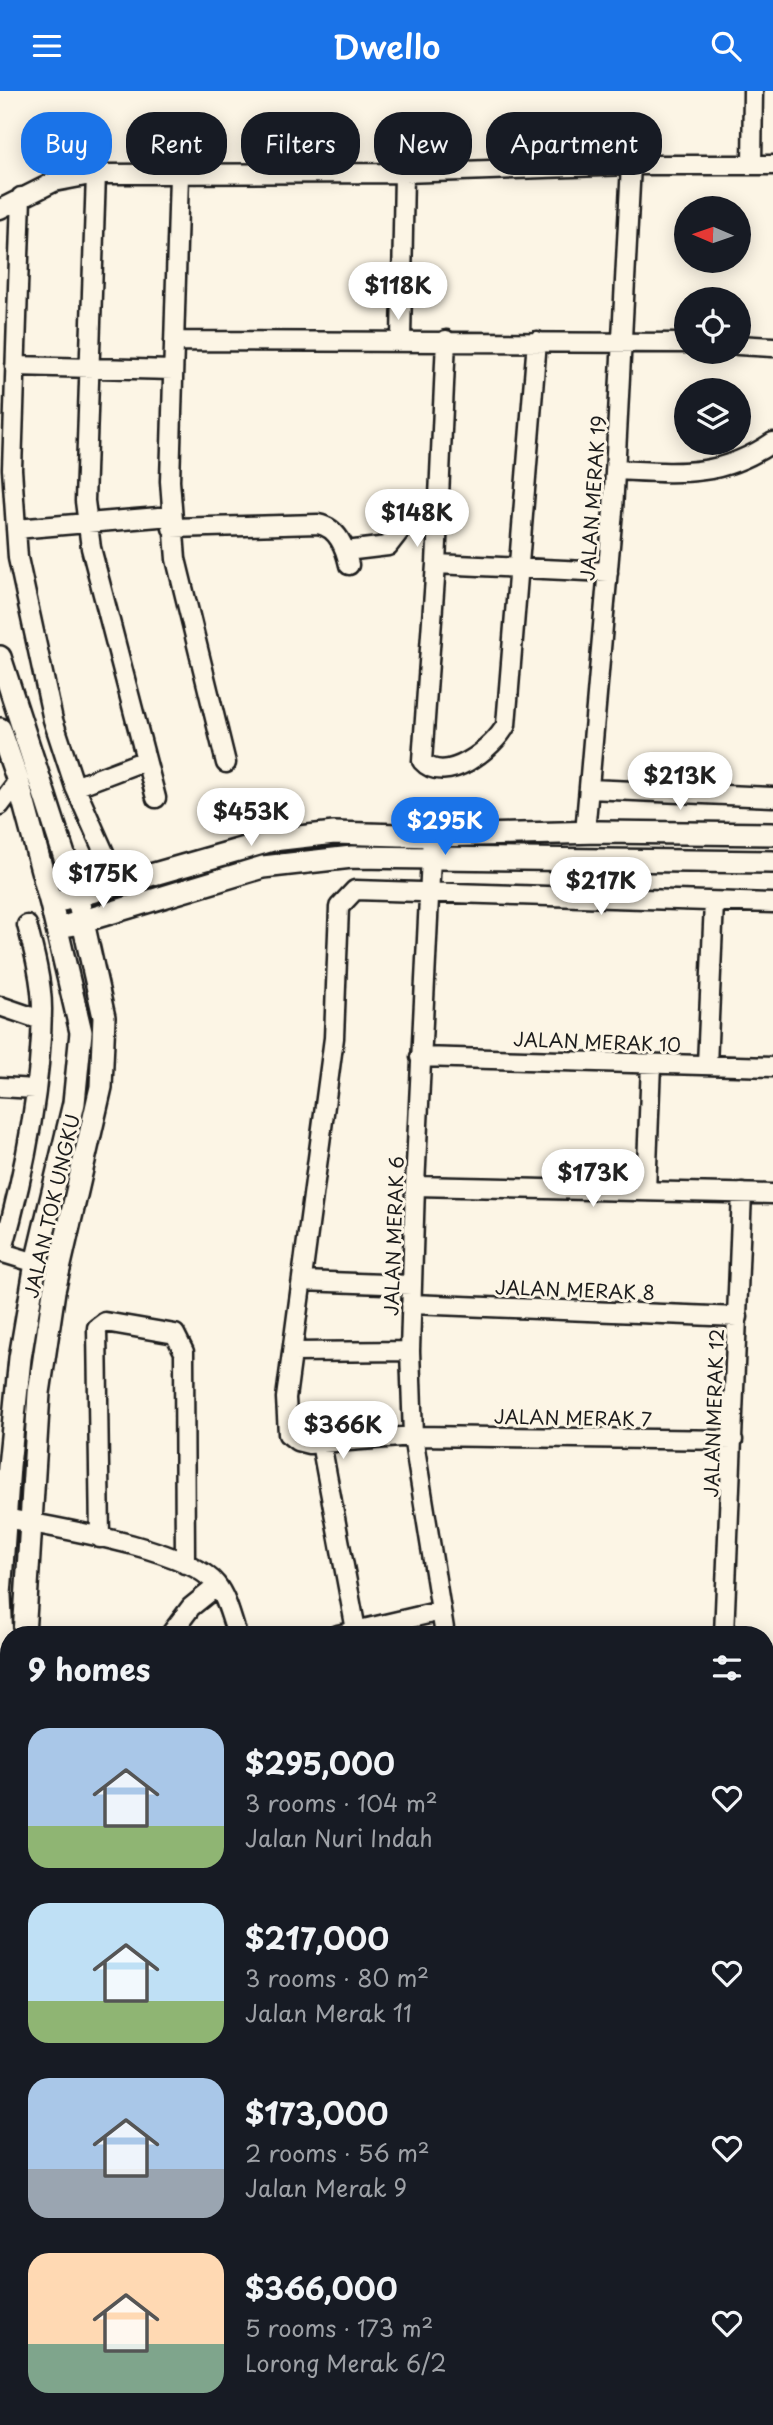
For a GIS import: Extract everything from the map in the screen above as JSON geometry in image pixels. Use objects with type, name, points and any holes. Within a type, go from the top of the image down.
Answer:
[{"type":"main road","name":"JALAN TOK UNGKU","points":[[0,657],[77,895],[104,1017],[101,1087],[54,1291],[39,1393],[25,1626]]},
{"type":"main road","name":"JALAN TOK UNGKU","points":[[0,729],[18,781],[58,930],[81,1032],[74,1103],[36,1263],[20,1358],[5,1518],[0,1595],[2,1626]]},
{"type":"main road","points":[[51,904],[273,840],[334,833],[432,836],[585,832],[773,834]]},
{"type":"main road","points":[[58,930],[263,867],[352,857],[773,862]]},
{"type":"street","points":[[752,163],[753,91]]},
{"type":"street","points":[[662,164],[773,165]]},
{"type":"street","points":[[227,175],[374,173]]},
{"type":"street","points":[[0,209],[54,182],[91,175]]},
{"type":"street","points":[[96,175],[85,501],[91,548],[156,798]]},
{"type":"street","points":[[179,175],[172,522],[176,559],[226,763]]},
{"type":"street","points":[[401,341],[404,175]]},
{"type":"street","name":"JALAN MERAK 19","points":[[585,832],[608,572],[630,175]]},
{"type":"street","points":[[21,197],[12,469],[18,558],[52,720],[75,787],[118,884]]},
{"type":"street","points":[[446,340],[436,563],[422,761],[430,769],[456,767],[500,737],[506,725],[537,341]]},
{"type":"street","points":[[174,341],[674,343]]},
{"type":"street","points":[[751,346],[773,347]]},
{"type":"street","points":[[15,366],[173,370]]},
{"type":"street","points":[[615,470],[706,472],[754,455],[773,442]]},
{"type":"street","points":[[16,529],[88,523],[318,524],[335,533],[348,558],[388,546],[402,528],[404,512]]},
{"type":"street","points":[[436,563],[608,572]]},
{"type":"street","points":[[75,787],[146,760]]},
{"type":"street","points":[[0,805],[18,781]]},
{"type":"street","points":[[589,789],[773,797]]},
{"type":"street","name":"JALAN MERAK 6","points":[[432,836],[420,1057],[410,1350],[413,1436],[444,1626]]},
{"type":"street","points":[[410,1350],[292,1352],[334,1038],[339,907],[355,890],[773,903]]},
{"type":"street","points":[[707,1065],[714,902]]},
{"type":"street","points":[[27,925],[40,990],[41,1020],[35,1089],[9,1198],[1,1253],[36,1263]]},
{"type":"street","points":[[40,990],[71,981]]},
{"type":"street","points":[[0,1006],[41,1020]]},
{"type":"street","name":"JALAN MERAK 10","points":[[420,1057],[773,1067]]},
{"type":"street","points":[[646,1191],[651,1064]]},
{"type":"street","points":[[0,1087],[35,1089]]},
{"type":"street","points":[[415,1186],[773,1194]]},
{"type":"street","name":"JALAN MERAK 12","points":[[724,1626],[742,1193]]},
{"type":"street","points":[[303,1281],[411,1285]]},
{"type":"street","name":"JALAN MERAK 8","points":[[411,1304],[738,1317]]},
{"type":"street","points":[[93,1536],[97,1328],[105,1322],[175,1334],[184,1352],[185,1564]]},
{"type":"street","name":"JALAN MERAK 7","points":[[292,1352],[286,1398],[288,1434],[297,1441],[321,1443],[413,1436],[733,1440]]},
{"type":"street","points":[[321,1443],[355,1626]]},
{"type":"street","points":[[5,1518],[93,1536],[143,1549],[185,1564],[210,1578],[217,1586],[233,1626]]},
{"type":"street","points":[[177,1626],[191,1607],[217,1586]]},
{"type":"street","points":[[374,1626],[441,1611]]}]
